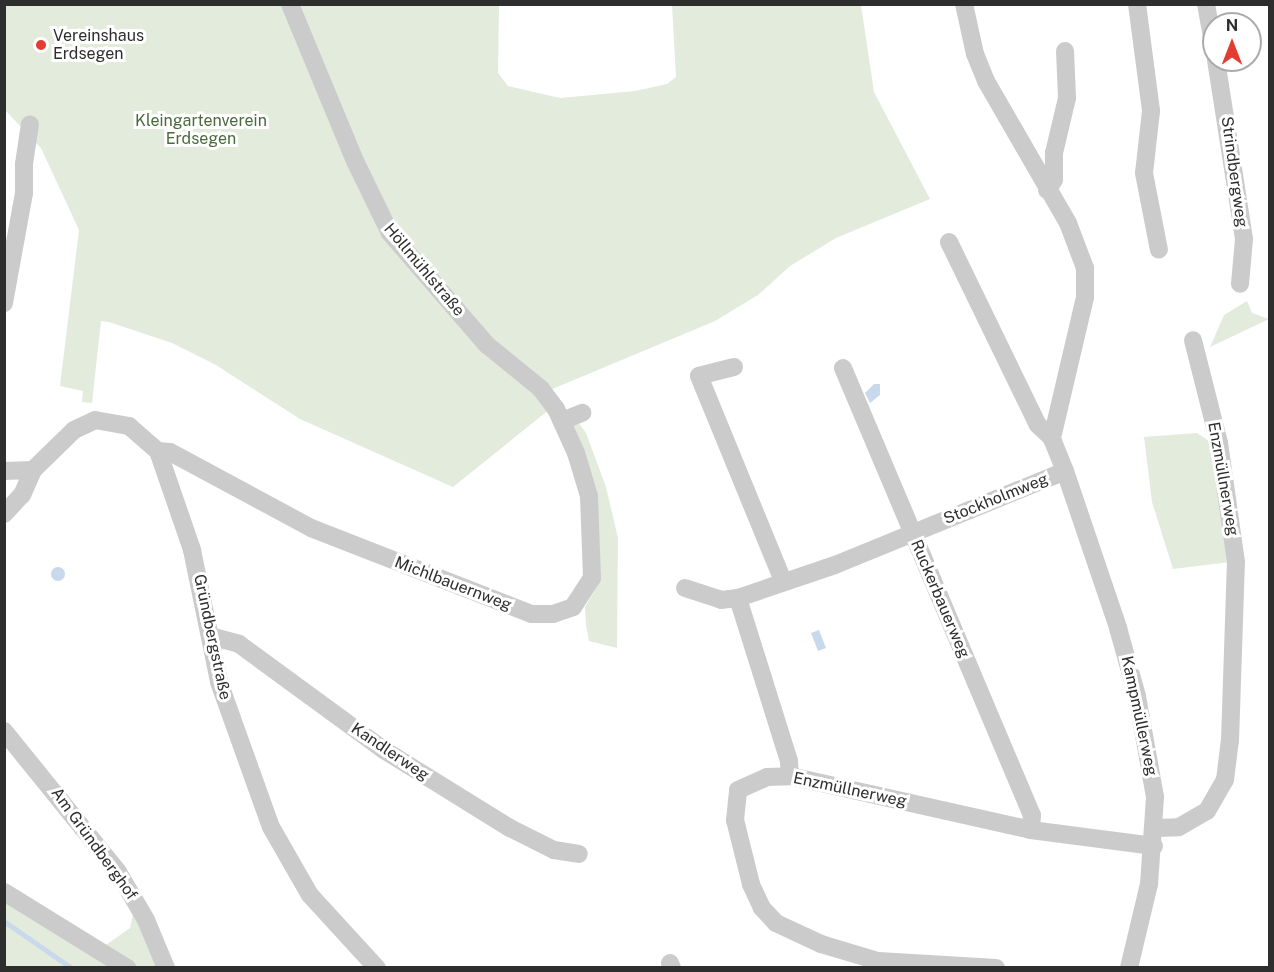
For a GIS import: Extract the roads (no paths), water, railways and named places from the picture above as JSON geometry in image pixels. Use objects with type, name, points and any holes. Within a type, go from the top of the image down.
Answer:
[{"type":"street","name":"Höllmühlstraße","points":[[290,4],[355,161],[390,233],[487,345],[546,394],[562,421]]},
{"type":"street","points":[[964,4],[975,54],[986,81],[1077,241],[1087,278],[1052,438]]},
{"type":"street","points":[[1137,4],[1151,111],[1144,173],[1159,250]]},
{"type":"street","points":[[1047,190],[1054,180],[1054,153],[1066,98],[1065,51]]},
{"type":"street","name":"Strindbergweg","points":[[1218,72],[1244,239],[1240,284]]},
{"type":"street","points":[[4,303],[24,193],[24,164],[30,124]]},
{"type":"street","points":[[949,242],[1038,425],[1052,438]]},
{"type":"street","name":"Enzmüllnerweg","points":[[1156,828],[1179,827],[1207,811],[1225,780],[1230,741],[1236,562],[1219,443],[1193,340]]},
{"type":"street","points":[[734,367],[699,376],[783,581]]},
{"type":"street","name":"Ruckerbauerweg","points":[[843,368],[1032,815],[1031,830]]},
{"type":"street","points":[[562,421],[582,413]]},
{"type":"street","name":"Gründbergstraße","points":[[33,470],[74,430],[95,420],[129,426],[158,451],[188,535],[232,723],[283,854],[310,895],[377,968]]},
{"type":"street","name":"Michlbauernweg","points":[[158,451],[170,452],[288,518],[337,540],[532,614],[546,615],[576,605],[593,573],[589,496],[562,421]]},
{"type":"street","name":"Stockholmweg","points":[[685,588],[721,600],[738,598],[912,533],[1065,471],[1052,438]]},
{"type":"street","points":[[4,471],[33,470],[22,495],[4,514]]},
{"type":"street","name":"Kampmüllerweg","points":[[1065,471],[1137,696],[1155,797],[1154,846],[1142,919],[1129,968]]},
{"type":"street","points":[[738,598],[789,762],[789,777]]},
{"type":"street","name":"Kandlerweg","points":[[210,636],[239,644],[384,750],[510,828],[554,850],[579,854]]},
{"type":"street","name":"Am Gründberghof","points":[[4,731],[118,872],[146,920],[166,968]]},
{"type":"street","name":"Enzmüllnerweg","points":[[996,968],[878,961],[806,938],[770,919],[751,884],[735,820],[735,798],[741,788],[757,780],[789,777],[1031,830],[1154,846]]},
{"type":"street","points":[[4,892],[127,968]]},
{"type":"water","points":[[874,384],[880,384],[880,395],[870,403],[865,393]]},
{"type":"water","points":[[58,567],[63,569],[65,574],[63,579],[58,581],[53,579],[51,574],[53,569]]},
{"type":"water","points":[[819,630],[826,648],[818,651],[811,633]]},
{"type":"waterway","points":[[4,921],[72,968]]},
{"type":"place","name":"Vereinshaus Erdsegen","points":[[41,45]]},
{"type":"park label","name":"Kleingartenverein Erdsegen","points":[[201,130]]}]
